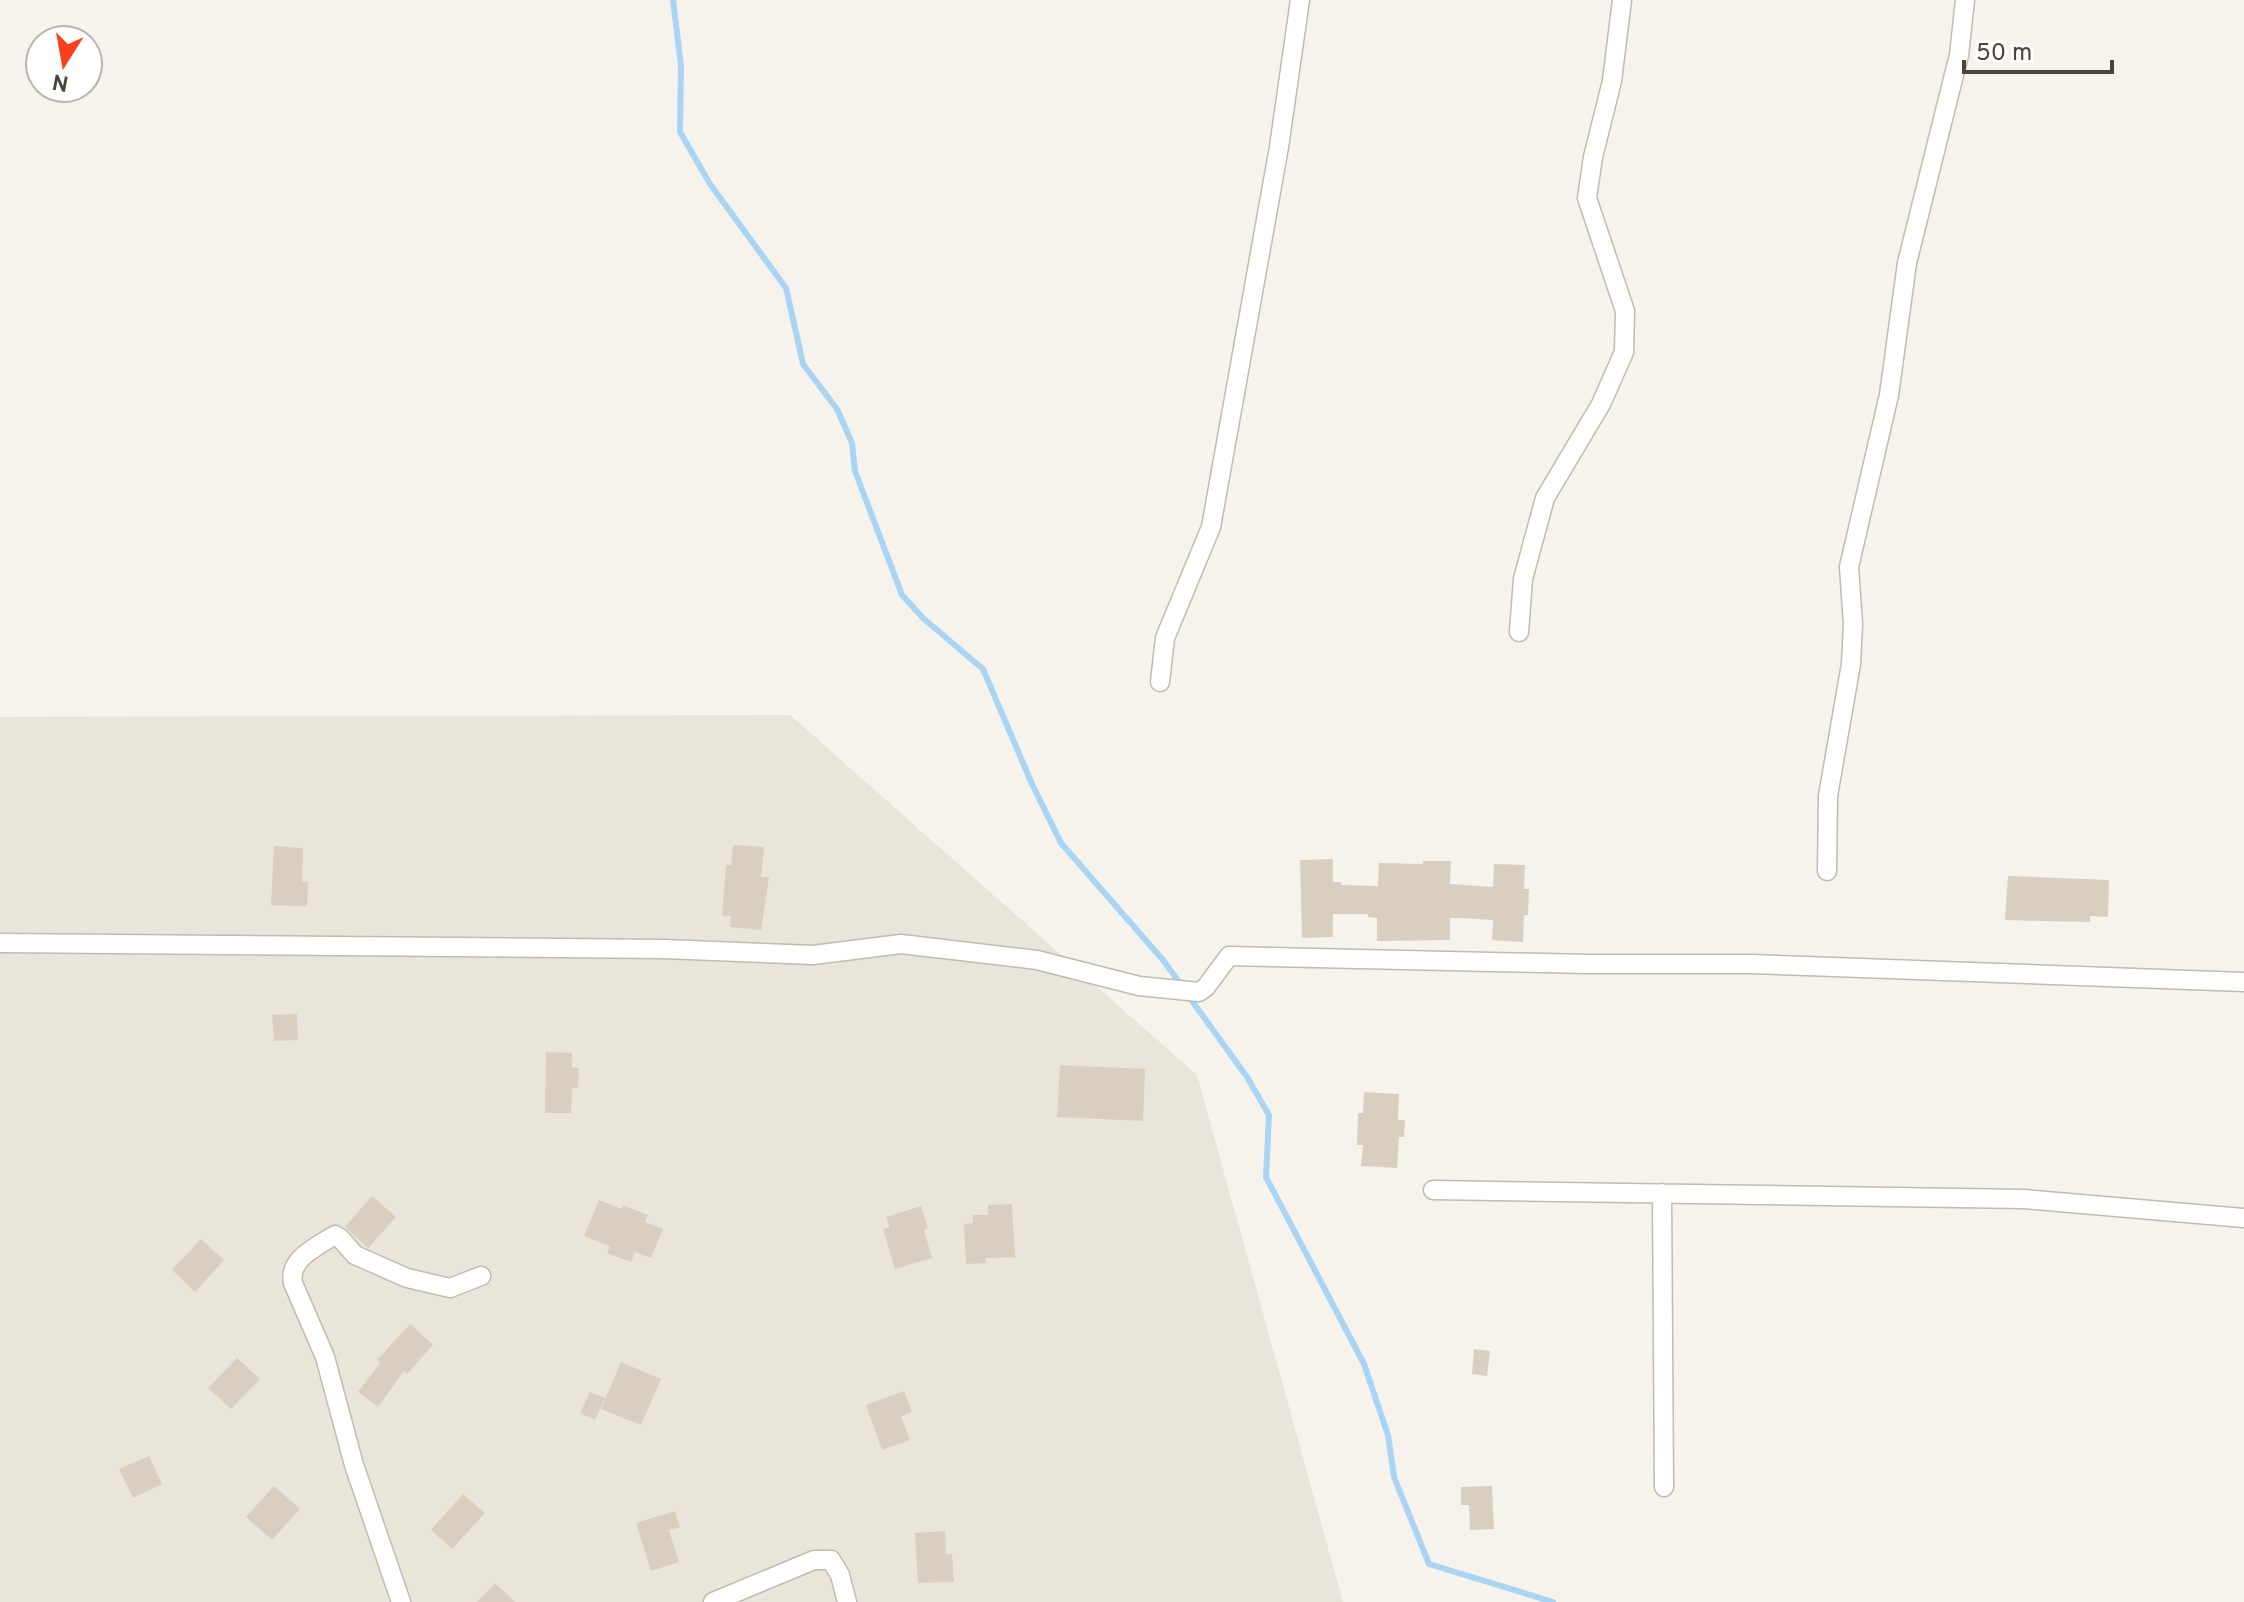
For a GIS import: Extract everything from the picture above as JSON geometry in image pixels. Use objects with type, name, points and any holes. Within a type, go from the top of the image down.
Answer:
[{"type":"street","points":[[1160,682],[1165,638],[1211,527],[1279,147],[1300,0]]},
{"type":"street","points":[[1519,632],[1523,579],[1545,498],[1601,404],[1624,352],[1625,311],[1587,198],[1593,157],[1612,81],[1622,0]]},
{"type":"street","points":[[1827,871],[1828,796],[1851,664],[1853,624],[1849,567],[1889,395],[1907,263],[1959,55],[1965,0]]},
{"type":"street","points":[[0,943],[664,949],[813,955],[901,944],[1037,960],[1139,986],[1199,992],[1229,956],[1586,964],[1751,964],[2244,982]]},
{"type":"street","points":[[1433,1190],[2024,1199],[2244,1218]]},
{"type":"street","points":[[1662,1193],[1664,1487]]},
{"type":"street","points":[[401,1602],[354,1465],[325,1357],[291,1272],[294,1265],[311,1250],[335,1235],[355,1255],[407,1278],[450,1288],[481,1276]]},
{"type":"street","points":[[713,1602],[814,1560],[831,1560],[840,1575],[847,1602]]},
{"type":"shaded area","points":[[790,715],[1197,1075],[1343,1602],[0,1602],[0,717]]},
{"type":"building","points":[[733,845],[764,847],[761,877],[769,877],[761,930],[730,927],[731,916],[722,916],[726,865],[731,865]]},
{"type":"building","points":[[274,846],[303,848],[302,882],[308,882],[307,906],[271,905]]},
{"type":"building","points":[[1333,859],[1333,882],[1341,882],[1341,885],[1378,886],[1379,863],[1451,861],[1450,884],[1493,887],[1494,864],[1525,865],[1524,889],[1529,889],[1523,942],[1492,940],[1493,920],[1459,918],[1450,918],[1450,940],[1377,941],[1377,918],[1368,917],[1368,914],[1333,914],[1333,937],[1302,938],[1300,860]]},
{"type":"building","points":[[2008,876],[2109,880],[2108,917],[2090,916],[2090,922],[2005,920]]},
{"type":"building","points":[[297,1014],[298,1040],[274,1041],[272,1015]]},
{"type":"building","points":[[546,1052],[572,1053],[572,1067],[579,1068],[578,1088],[572,1088],[571,1113],[545,1113]]},
{"type":"building","points":[[1060,1065],[1145,1069],[1143,1121],[1057,1117]]},
{"type":"building","points":[[1364,1092],[1399,1094],[1398,1120],[1405,1120],[1404,1137],[1399,1137],[1397,1168],[1361,1166],[1363,1145],[1357,1145],[1358,1113],[1363,1113]]},
{"type":"building","points":[[372,1196],[396,1217],[368,1248],[345,1227]]},
{"type":"building","points":[[599,1200],[648,1215],[645,1222],[663,1229],[651,1258],[635,1252],[631,1262],[607,1253],[610,1246],[584,1236]]},
{"type":"building","points":[[1012,1204],[1015,1257],[985,1258],[986,1263],[966,1264],[964,1224],[973,1223],[973,1215],[988,1215],[988,1205]]},
{"type":"building","points":[[921,1206],[932,1258],[895,1269],[883,1229],[890,1227],[886,1217]]},
{"type":"building","points":[[201,1239],[224,1260],[195,1292],[172,1270]]},
{"type":"building","points":[[410,1324],[433,1345],[407,1374],[404,1371],[378,1407],[358,1392],[380,1363],[377,1360]]},
{"type":"building","points":[[1474,1349],[1490,1351],[1487,1376],[1472,1374]]},
{"type":"building","points":[[237,1358],[260,1379],[231,1409],[208,1388]]},
{"type":"building","points":[[621,1362],[661,1379],[641,1425],[601,1409]]},
{"type":"building","points":[[904,1391],[912,1412],[901,1416],[910,1440],[882,1450],[866,1405]]},
{"type":"building","points":[[590,1392],[605,1398],[595,1420],[580,1413]]},
{"type":"building","points":[[149,1456],[162,1484],[133,1498],[119,1469]]},
{"type":"building","points":[[274,1486],[300,1509],[272,1540],[246,1517]]},
{"type":"building","points":[[1492,1486],[1494,1529],[1470,1530],[1469,1505],[1461,1505],[1461,1487]]},
{"type":"building","points":[[463,1494],[485,1513],[452,1549],[431,1530]]},
{"type":"building","points":[[675,1511],[680,1527],[669,1530],[679,1562],[651,1571],[636,1523]]},
{"type":"building","points":[[945,1531],[946,1554],[952,1554],[954,1582],[918,1583],[915,1533]]},
{"type":"building","points":[[495,1583],[515,1602],[477,1602]]},
{"type":"waterway","points":[[673,0],[681,66],[680,132],[710,184],[786,288],[803,364],[837,409],[852,443],[855,471],[902,595],[924,619],[983,669],[1061,843],[1181,985]]},
{"type":"waterway","points":[[1187,994],[1247,1077],[1269,1115],[1266,1177],[1364,1364],[1388,1435],[1394,1477],[1429,1564],[1553,1602]]}]
